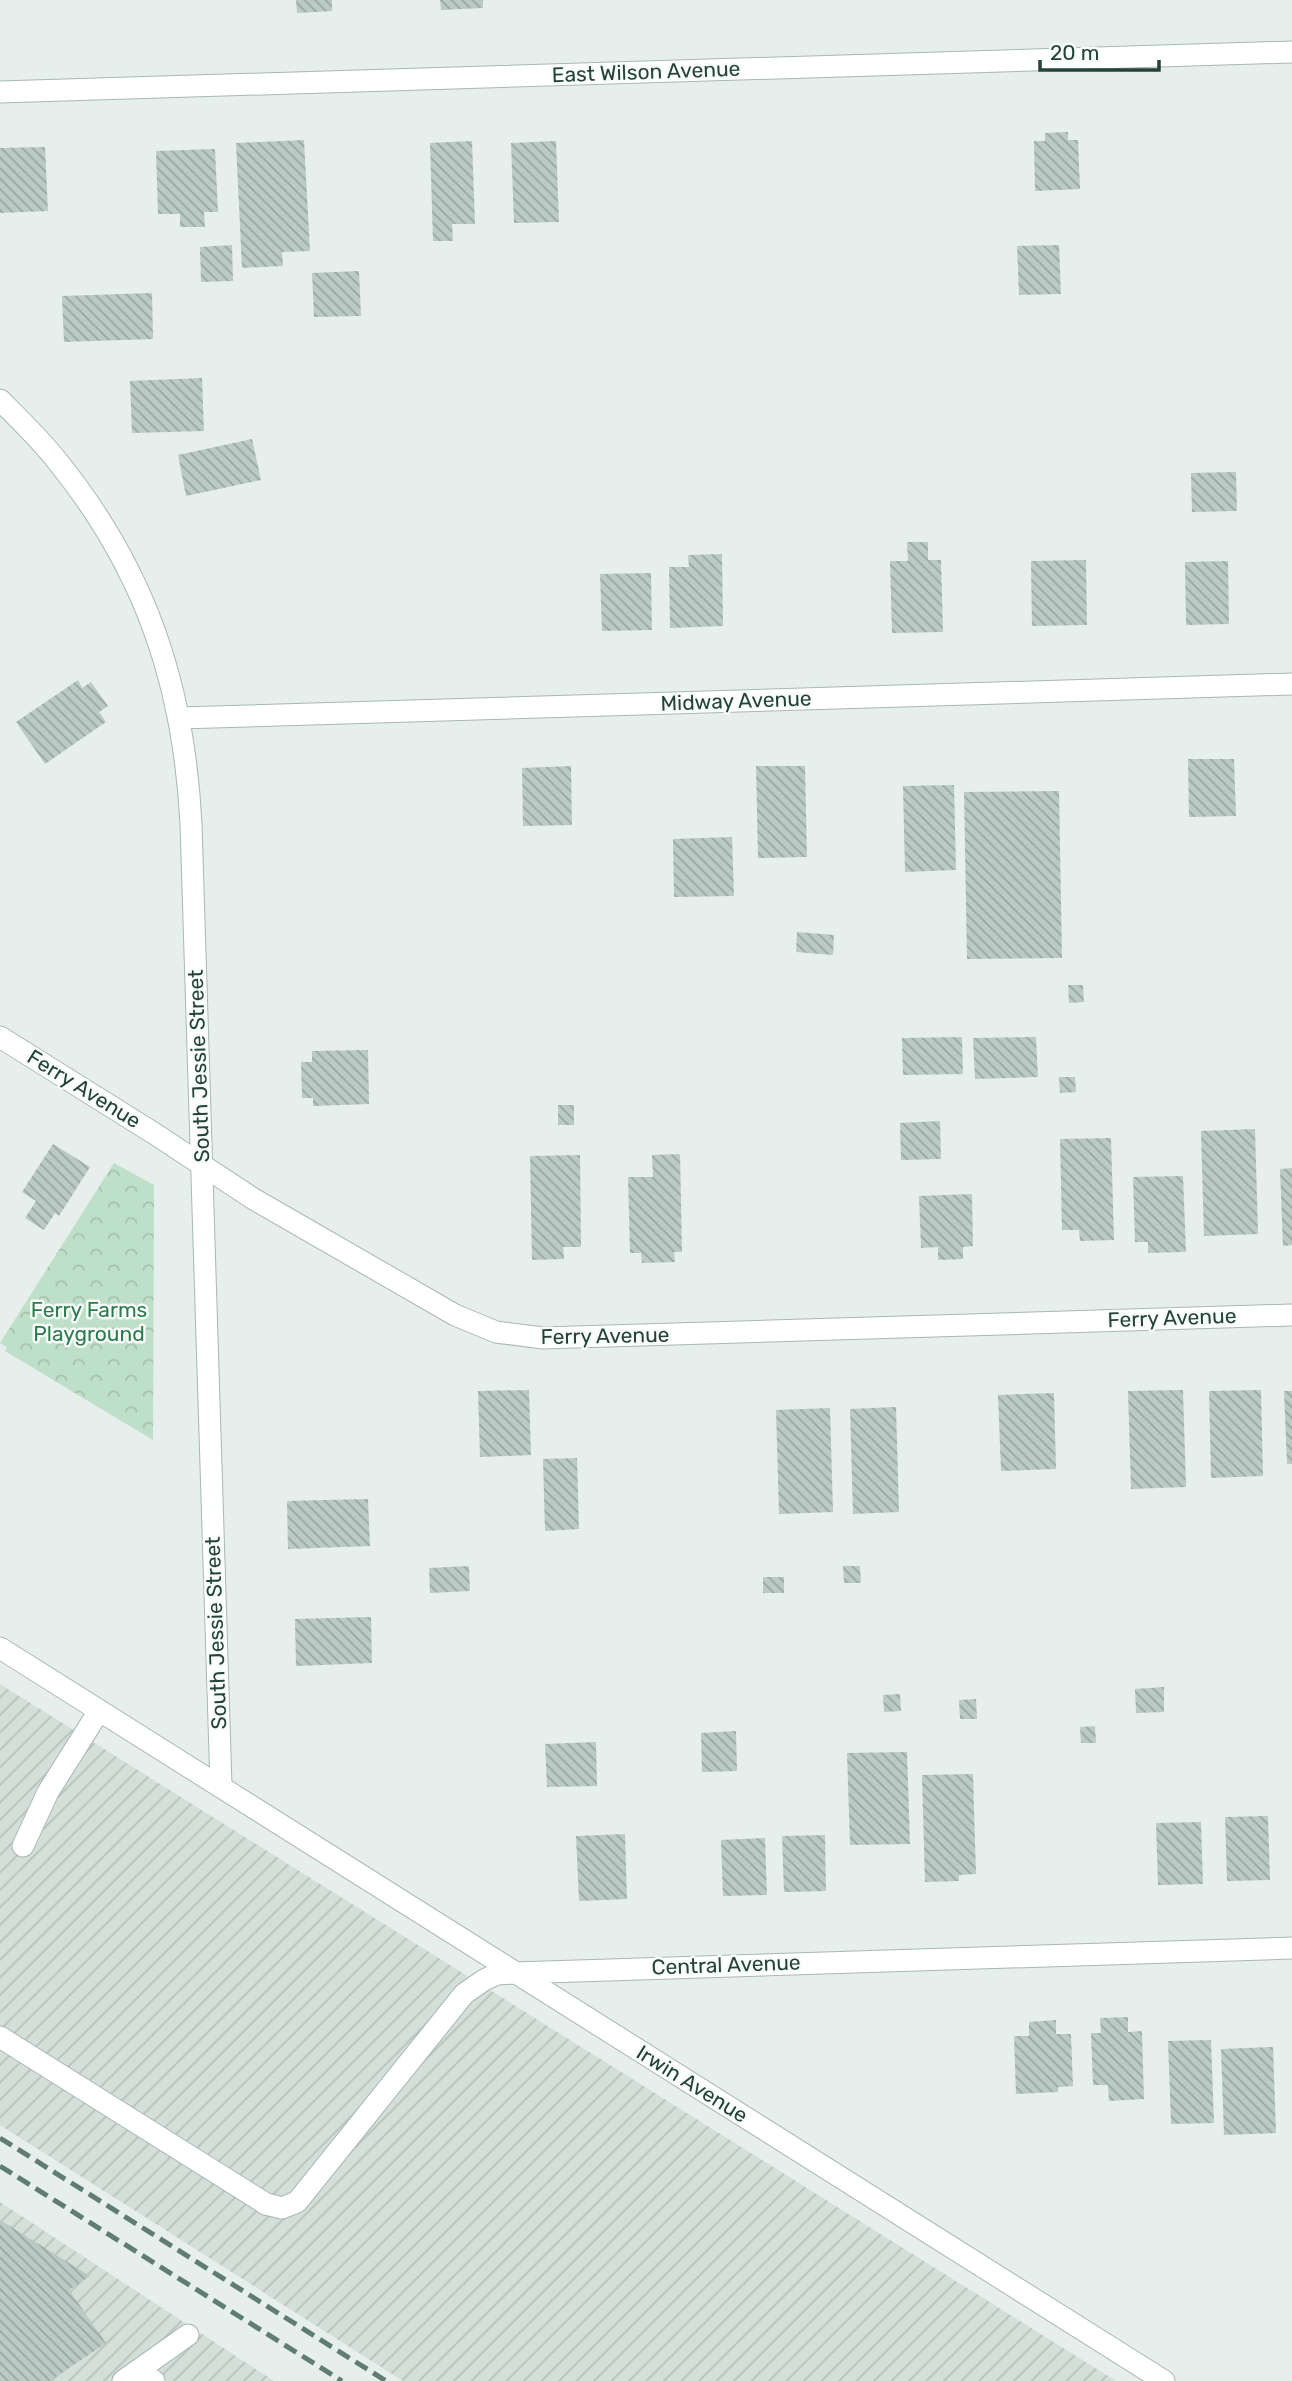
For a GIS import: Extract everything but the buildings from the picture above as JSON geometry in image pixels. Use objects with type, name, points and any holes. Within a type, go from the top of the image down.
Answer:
[{"type":"street","name":"East Wilson Avenue","points":[[0,92],[1292,52]]},
{"type":"street","name":"South Jessie Street","points":[[0,400],[57,461],[92,508],[122,557],[155,632],[180,718],[189,785],[221,1786]]},
{"type":"street","name":"Midway Avenue","points":[[180,718],[1292,684]]},
{"type":"street","name":"Ferry Avenue","points":[[0,1037],[252,1198],[455,1315],[475,1325],[519,1337],[1292,1315]]},
{"type":"street","name":"Irwin Avenue","points":[[0,1648],[1164,2381]]},
{"type":"street","points":[[23,1846],[48,1792],[99,1711]]},
{"type":"street","name":"Central Avenue","points":[[0,2037],[267,2204],[282,2208],[297,2202],[464,1994],[497,1974],[1292,1948]]},
{"type":"street","points":[[138,2378],[188,2335]]},
{"type":"shaded area","points":[[0,1684],[1116,2381],[403,2381],[0,2125]]},
{"type":"shaded area","points":[[0,2202],[274,2381],[0,2381]]},
{"type":"green space","name":"Ferry Farms Playground","points":[[114,1163],[154,1185],[153,1440],[5,1351],[7,1347],[0,1343]]},
{"type":"railway","points":[[0,2138],[386,2381]]},
{"type":"railway","points":[[0,2166],[342,2381]]}]
